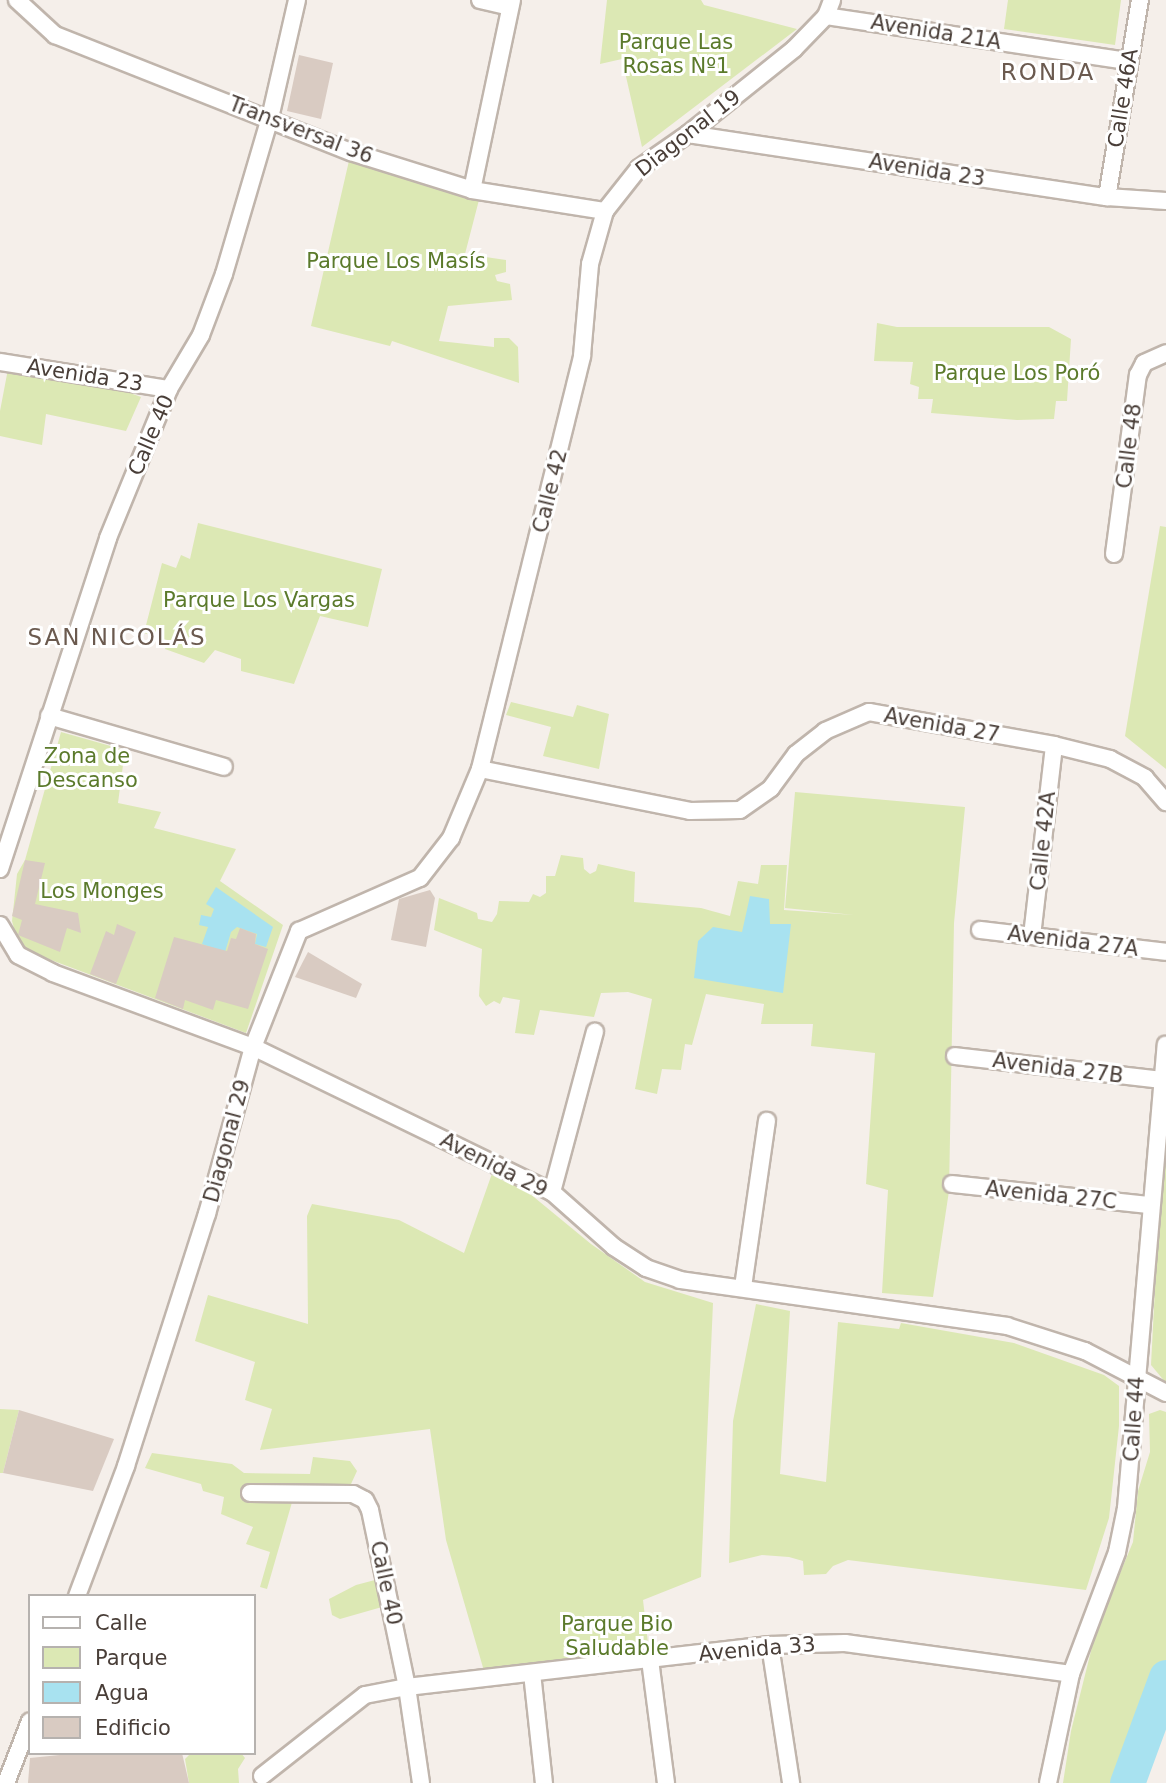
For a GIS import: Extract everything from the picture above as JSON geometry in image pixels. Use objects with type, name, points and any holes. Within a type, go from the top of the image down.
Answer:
[{"type":"street","name":"Transversal 36","points":[[17,0],[55,36],[270,118],[351,152],[472,190],[605,211]]},
{"type":"street","name":"Calle 40","points":[[0,869],[7,819],[49,716],[108,538],[169,389],[201,335],[219,286],[270,118],[297,0]]},
{"type":"street","points":[[472,190],[511,4],[480,0]]},
{"type":"street","name":"Diagonal 19","points":[[605,211],[639,168],[688,134],[794,49],[827,16],[832,0]]},
{"type":"street","name":"Calle 46A","points":[[1107,197],[1140,0]]},
{"type":"street","name":"Avenida 21A","points":[[827,16],[1128,61]]},
{"type":"street","name":"Avenida 23","points":[[688,134],[1107,197],[1166,201]]},
{"type":"street","name":"Calle 42","points":[[480,769],[582,356],[590,264],[605,211]]},
{"type":"street","name":"Calle 48","points":[[1115,554],[1138,375],[1144,363],[1166,353]]},
{"type":"street","name":"Avenida 23","points":[[0,362],[169,389]]},
{"type":"street","name":"Avenida 27","points":[[480,769],[690,811],[716,813],[740,810],[771,788],[796,754],[825,731],[869,712],[1054,745],[1110,759],[1145,778],[1166,802]]},
{"type":"street","points":[[49,716],[224,767]]},
{"type":"street","name":"Calle 42A","points":[[1032,936],[1054,745]]},
{"type":"street","name":"Diagonal 29","points":[[78,1594],[126,1466],[207,1214],[253,1047],[299,931],[420,878],[451,838],[480,769]]},
{"type":"street","name":"Avenida 29","points":[[0,925],[18,955],[53,974],[253,1047],[552,1192],[614,1247],[646,1268],[680,1280],[1007,1326],[1084,1351],[1166,1393]]},
{"type":"street","name":"Avenida 27A","points":[[980,930],[1166,952]]},
{"type":"street","points":[[552,1192],[595,1032]]},
{"type":"street","name":"Calle 44","points":[[1048,1783],[1071,1674],[1118,1552],[1131,1466],[1150,1205],[1166,1045]]},
{"type":"street","name":"Avenida 27B","points":[[955,1056],[1161,1080]]},
{"type":"street","points":[[743,1287],[767,1121]]},
{"type":"street","name":"Avenida 27C","points":[[953,1184],[1150,1205]]},
{"type":"street","name":"Calle 40","points":[[250,1493],[353,1494],[365,1500],[370,1510],[407,1687],[421,1783]]},
{"type":"street","name":"Avenida 33","points":[[262,1776],[365,1695],[407,1687],[770,1645],[845,1643],[1071,1674]]},
{"type":"street","points":[[770,1645],[791,1783]]},
{"type":"street","points":[[650,1660],[666,1783]]},
{"type":"street","points":[[531,1673],[544,1783]]},
{"type":"street","points":[[6,1783],[28,1726]]},
{"type":"green space","name":"Parque Las Rosas Nº1","points":[[607,0],[701,0],[704,5],[797,29],[642,147],[622,59],[600,64]]},
{"type":"green space","points":[[1008,0],[1121,0],[1115,45],[1004,29]]},
{"type":"green space","name":"Parque Los Masís","points":[[351,152],[480,196],[465,254],[506,260],[506,272],[495,275],[497,281],[510,284],[512,300],[448,306],[439,341],[494,347],[494,338],[509,338],[518,347],[519,383],[392,341],[390,346],[311,326]]},
{"type":"green space","name":"Parque Los Poró","points":[[877,323],[897,327],[1049,327],[1071,339],[1067,401],[1056,401],[1054,419],[1017,420],[931,413],[933,399],[918,399],[919,387],[910,384],[913,362],[874,361]]},
{"type":"green space","points":[[8,369],[106,384],[141,397],[126,431],[46,414],[42,445],[0,436],[0,411]]},
{"type":"green space","name":"Parque Los Vargas","points":[[198,523],[382,569],[368,627],[320,616],[294,684],[241,671],[241,659],[215,650],[204,663],[165,649],[167,640],[144,633],[162,563],[176,568],[181,555],[190,559]]},
{"type":"green space","points":[[1160,526],[1166,527],[1166,769],[1125,736]]},
{"type":"green space","points":[[511,702],[573,717],[577,705],[609,714],[599,769],[543,756],[551,727],[506,715]]},
{"type":"green space","name":"Los Monges","points":[[61,732],[125,750],[118,803],[161,812],[154,828],[236,849],[220,881],[283,925],[246,1033],[19,948],[12,921],[17,874],[25,860]]},
{"type":"green space","points":[[795,792],[965,807],[954,923],[949,1191],[933,1297],[882,1293],[888,1190],[866,1184],[875,1053],[811,1046],[813,1024],[761,1024],[764,1004],[706,994],[692,1045],[685,1044],[681,1070],[662,1069],[657,1094],[635,1089],[652,999],[628,992],[601,993],[594,1017],[540,1010],[534,1035],[515,1033],[520,1000],[503,997],[500,1004],[494,1001],[486,1006],[479,996],[482,949],[434,930],[439,898],[477,913],[478,919],[492,922],[497,914],[499,901],[529,902],[533,894],[540,897],[546,893],[546,876],[555,876],[561,855],[583,858],[584,869],[590,874],[596,871],[598,864],[635,872],[634,902],[701,908],[730,916],[738,881],[758,884],[761,865],[787,865],[784,910],[854,915],[785,908]]},
{"type":"green space","points":[[1166,1078],[1166,1383],[1151,1365]]},
{"type":"green space","name":"Parque Bio Saludable","points":[[495,1165],[591,1244],[645,1282],[713,1303],[701,1577],[643,1600],[650,1660],[484,1671],[446,1540],[430,1429],[260,1450],[272,1409],[245,1400],[255,1362],[195,1341],[208,1295],[308,1324],[307,1216],[312,1204],[399,1220],[464,1253]]},
{"type":"green space","points":[[756,1304],[790,1311],[780,1474],[826,1482],[838,1322],[899,1329],[901,1323],[1014,1343],[1104,1375],[1119,1386],[1119,1426],[1109,1518],[1086,1590],[848,1560],[833,1566],[826,1574],[804,1575],[803,1561],[789,1557],[762,1555],[729,1563],[733,1421]]},
{"type":"green space","points":[[0,1409],[19,1410],[3,1473],[0,1473]]},
{"type":"green space","points":[[1160,1410],[1166,1412],[1166,1660],[1122,1783],[1063,1783],[1071,1731],[1096,1631],[1133,1542],[1138,1491],[1150,1452],[1149,1414]]},
{"type":"green space","points":[[152,1453],[232,1464],[244,1473],[310,1474],[313,1457],[350,1461],[357,1471],[351,1484],[297,1485],[267,1589],[260,1587],[270,1552],[246,1544],[253,1527],[221,1514],[224,1497],[203,1491],[201,1484],[145,1468]]},
{"type":"green space","points":[[375,1580],[382,1607],[340,1619],[332,1615],[329,1599],[356,1585]]},
{"type":"green space","points":[[189,1755],[243,1755],[245,1758],[238,1769],[239,1783],[189,1783],[185,1759]]},
{"type":"water","points":[[216,887],[273,927],[266,947],[255,944],[257,934],[237,927],[231,932],[225,952],[202,944],[208,927],[199,925],[201,915],[211,917],[214,909],[206,904]]},
{"type":"water","points":[[750,896],[769,899],[770,924],[791,924],[783,993],[694,978],[698,941],[713,927],[742,932]]},
{"type":"building","points":[[299,55],[333,63],[321,119],[287,111]]},
{"type":"building","points":[[25,860],[45,863],[35,904],[78,913],[81,933],[67,928],[60,952],[18,935],[22,920],[12,916]]},
{"type":"building","points":[[430,890],[435,898],[426,947],[391,940],[399,899]]},
{"type":"building","points":[[117,924],[136,932],[116,984],[90,974],[106,931],[114,935]]},
{"type":"building","points":[[240,928],[256,934],[255,944],[268,949],[248,1009],[216,1000],[213,1010],[185,1000],[183,1009],[155,998],[174,937],[227,951],[231,938],[236,939]]},
{"type":"building","points":[[308,952],[362,984],[356,998],[295,977]]},
{"type":"building","points":[[19,1410],[114,1439],[93,1491],[3,1473]]},
{"type":"building","points":[[59,1755],[182,1755],[189,1783],[28,1783],[30,1758]]},
{"type":"waterway","points":[[1127,1783],[1166,1677]]},
{"type":"district","name":"RONDA","points":[[1048,72]]},
{"type":"district","name":"SAN NICOLÁS","points":[[117,637]]},
{"type":"park label","name":"Zona de Descanso","points":[[87,768]]}]
